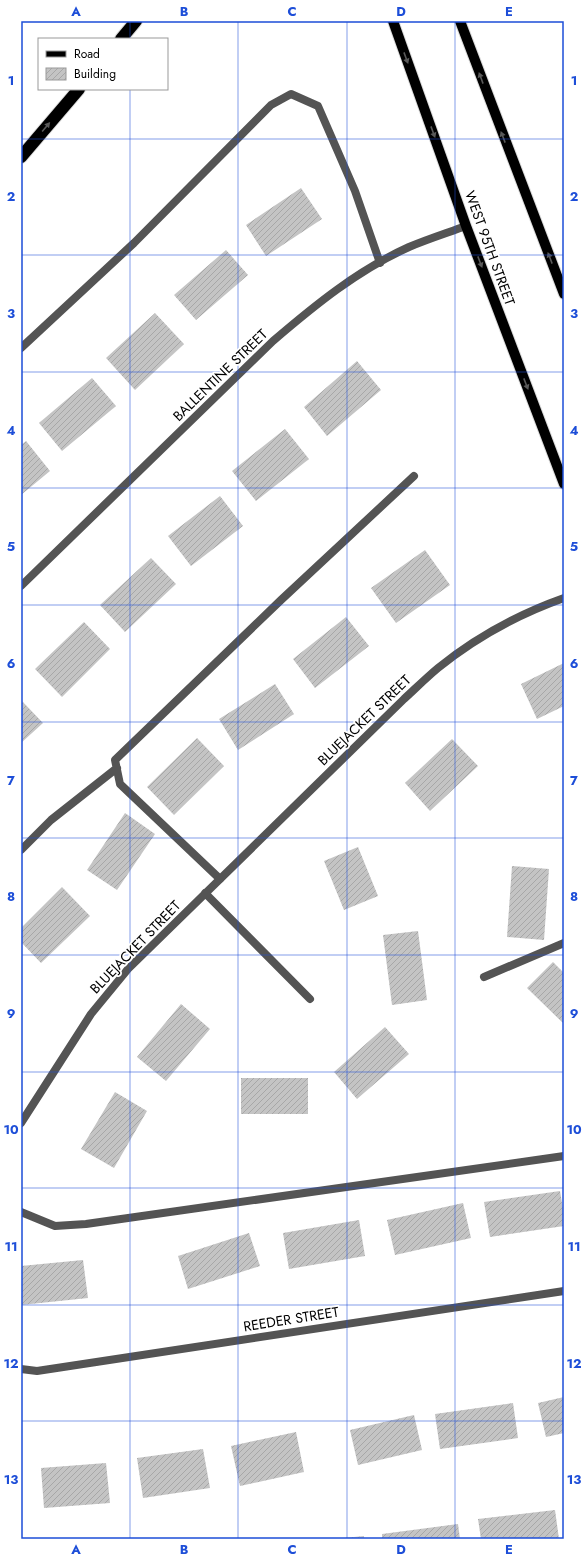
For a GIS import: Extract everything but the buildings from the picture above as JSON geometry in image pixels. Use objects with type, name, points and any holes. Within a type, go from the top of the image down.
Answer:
[{"type":"highway","points":[[122,38],[136,21]]},
{"type":"highway","points":[[21,157],[78,90]]},
{"type":"main road","name":"WEST 95TH STREET","points":[[393,21],[466,226],[564,484]]},
{"type":"main road","points":[[460,21],[564,294]]},
{"type":"street","points":[[21,348],[134,243],[270,106],[291,94],[318,106],[355,191],[380,263]]},
{"type":"street","name":"BALLENTINE STREET","points":[[21,586],[273,341],[315,305],[362,273],[380,263],[409,248],[466,226]]},
{"type":"street","points":[[220,879],[120,784],[115,760],[281,600],[414,476]]},
{"type":"street","name":"BLUEJACKET STREET","points":[[21,1123],[91,1014],[128,969],[404,699],[438,668],[491,631],[541,606],[564,598]]},
{"type":"street","points":[[21,850],[51,820],[117,768]]},
{"type":"street","points":[[205,893],[310,999]]},
{"type":"street","points":[[484,977],[564,943]]},
{"type":"street","points":[[21,1212],[55,1226],[86,1224],[564,1156]]},
{"type":"street","name":"REEDER STREET","points":[[21,1369],[37,1371],[564,1291]]}]
